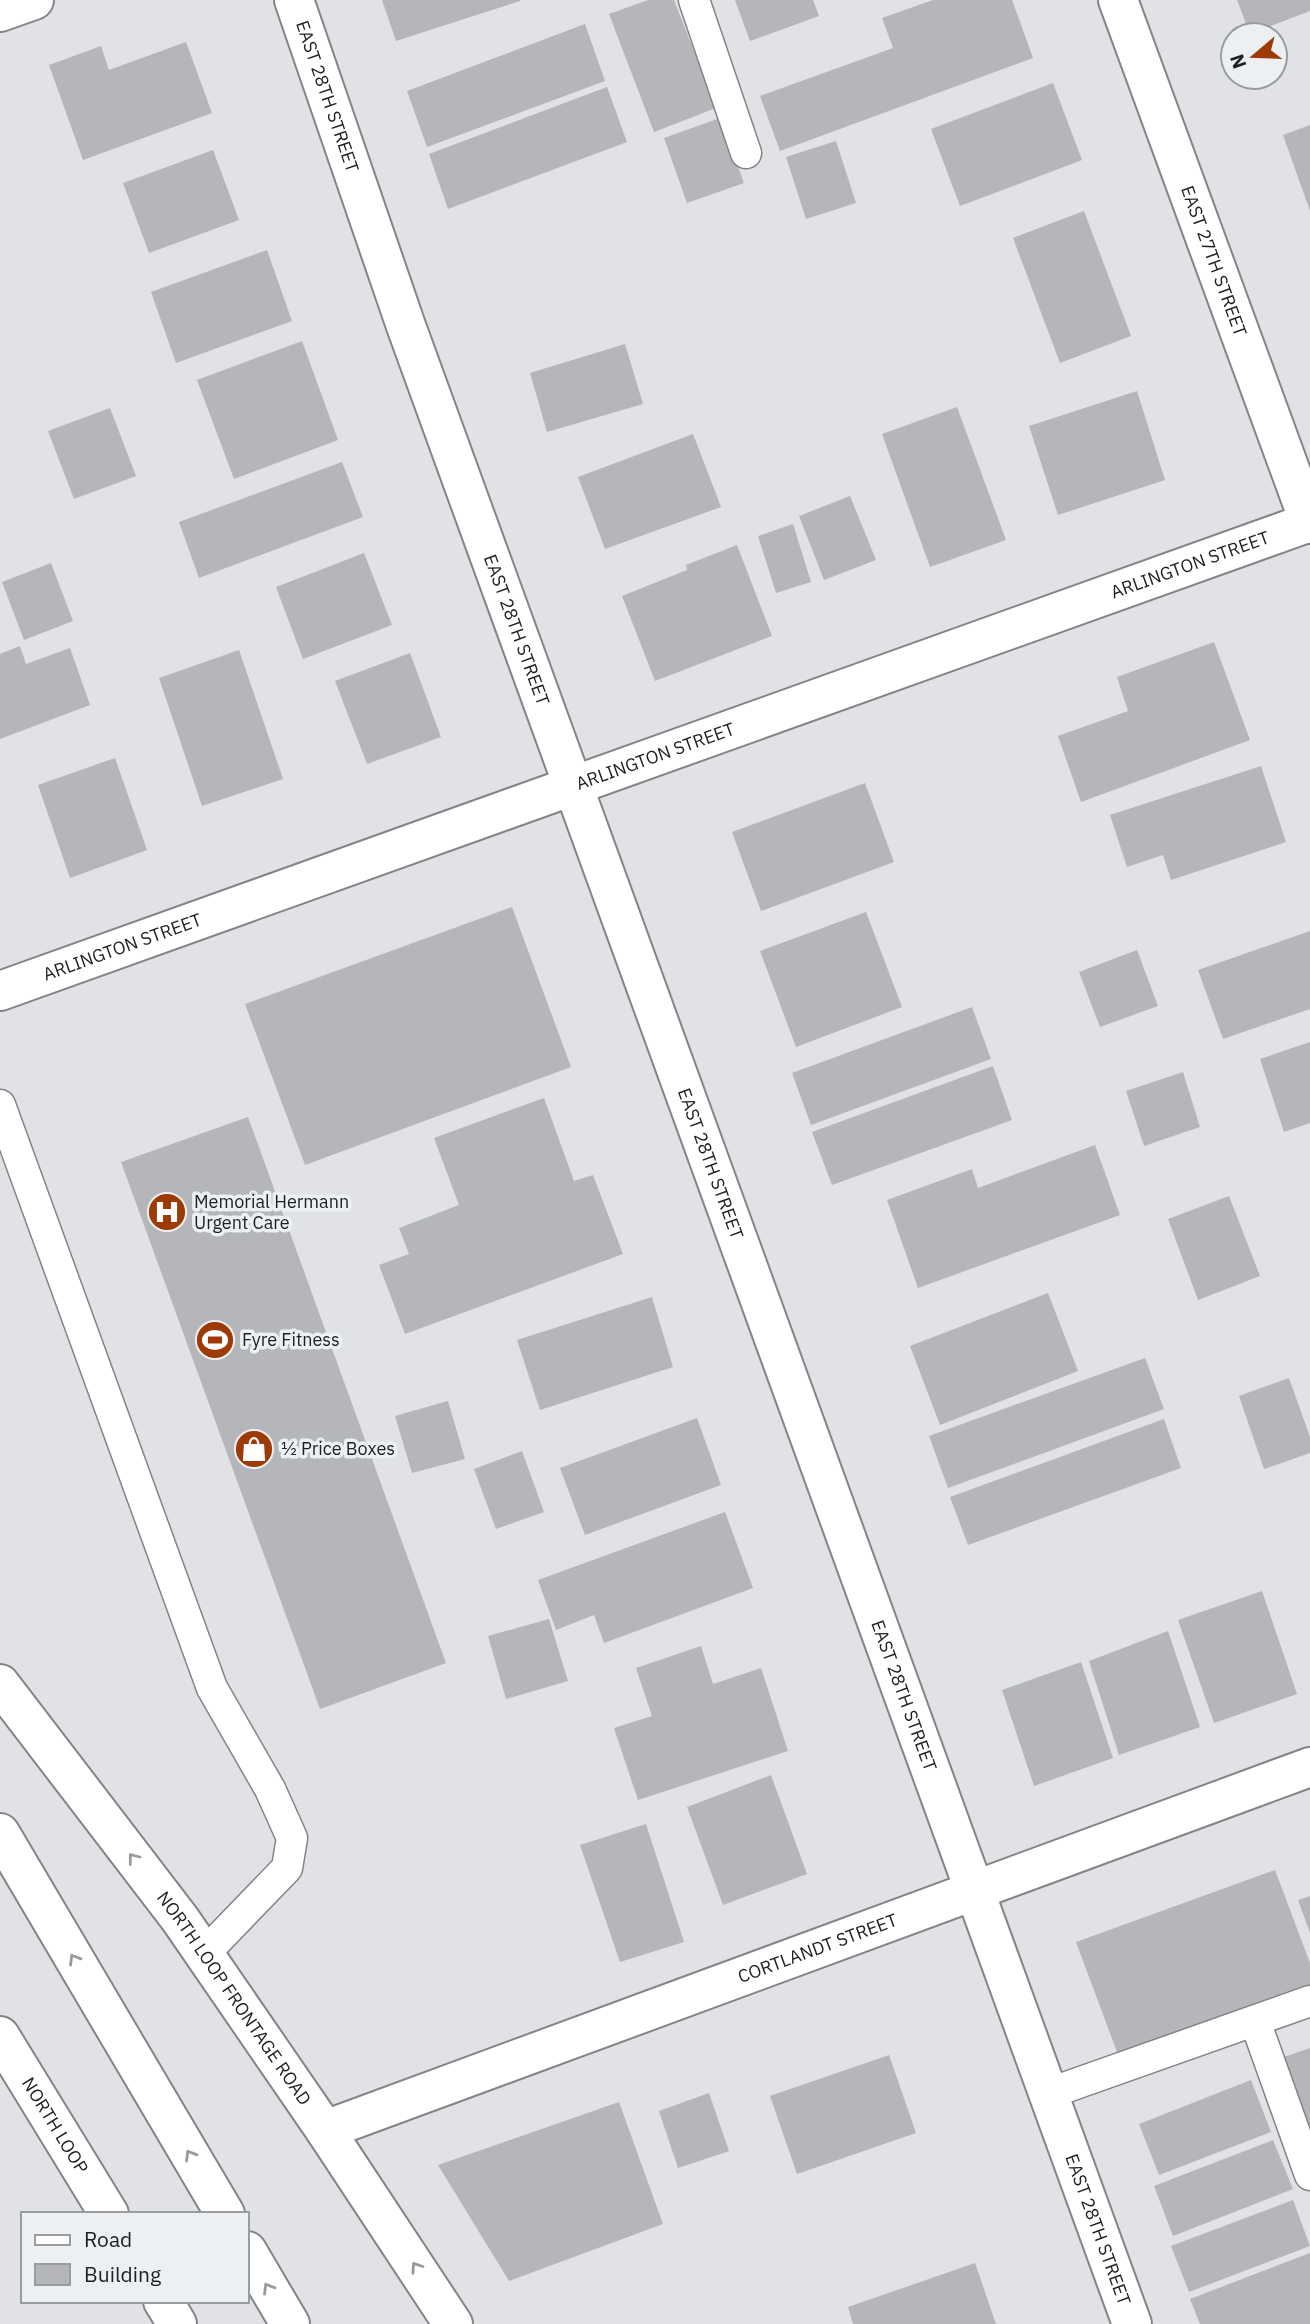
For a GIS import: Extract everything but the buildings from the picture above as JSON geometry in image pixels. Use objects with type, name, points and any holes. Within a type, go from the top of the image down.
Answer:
[{"type":"main road","points":[[0,12],[34,0]]},
{"type":"main road","name":"EAST 28TH STREET","points":[[294,0],[406,326],[1132,2324]]},
{"type":"main road","name":"EAST 27TH STREET","points":[[1118,0],[1310,522]]},
{"type":"main road","name":"ARLINGTON STREET","points":[[0,991],[1310,522]]},
{"type":"main road","name":"NORTH LOOP FRONTAGE ROAD","points":[[0,1684],[204,1954],[325,2130],[453,2324]]},
{"type":"main road","name":"CORTLANDT STREET","points":[[325,2130],[1310,1767]]},
{"type":"main road","points":[[0,1833],[224,2212]]},
{"type":"main road","name":"NORTH LOOP","points":[[0,2036],[108,2212]]},
{"type":"main road","points":[[248,2253],[290,2324]]},
{"type":"main road","points":[[164,2303],[177,2324]]},
{"type":"lane","points":[[694,0],[746,153]]},
{"type":"lane","points":[[0,1105],[212,1688],[270,1789],[292,1838],[287,1868],[204,1954]]},
{"type":"lane","points":[[1047,2094],[1310,2001]]},
{"type":"lane","points":[[1255,2021],[1310,2175]]},
{"type":"place","name":"Memorial Hermann Urgent Care","points":[[167,1212]]},
{"type":"place","name":"Fyre Fitness","points":[[215,1340]]},
{"type":"place","name":"½ Price Boxes","points":[[254,1449]]}]
